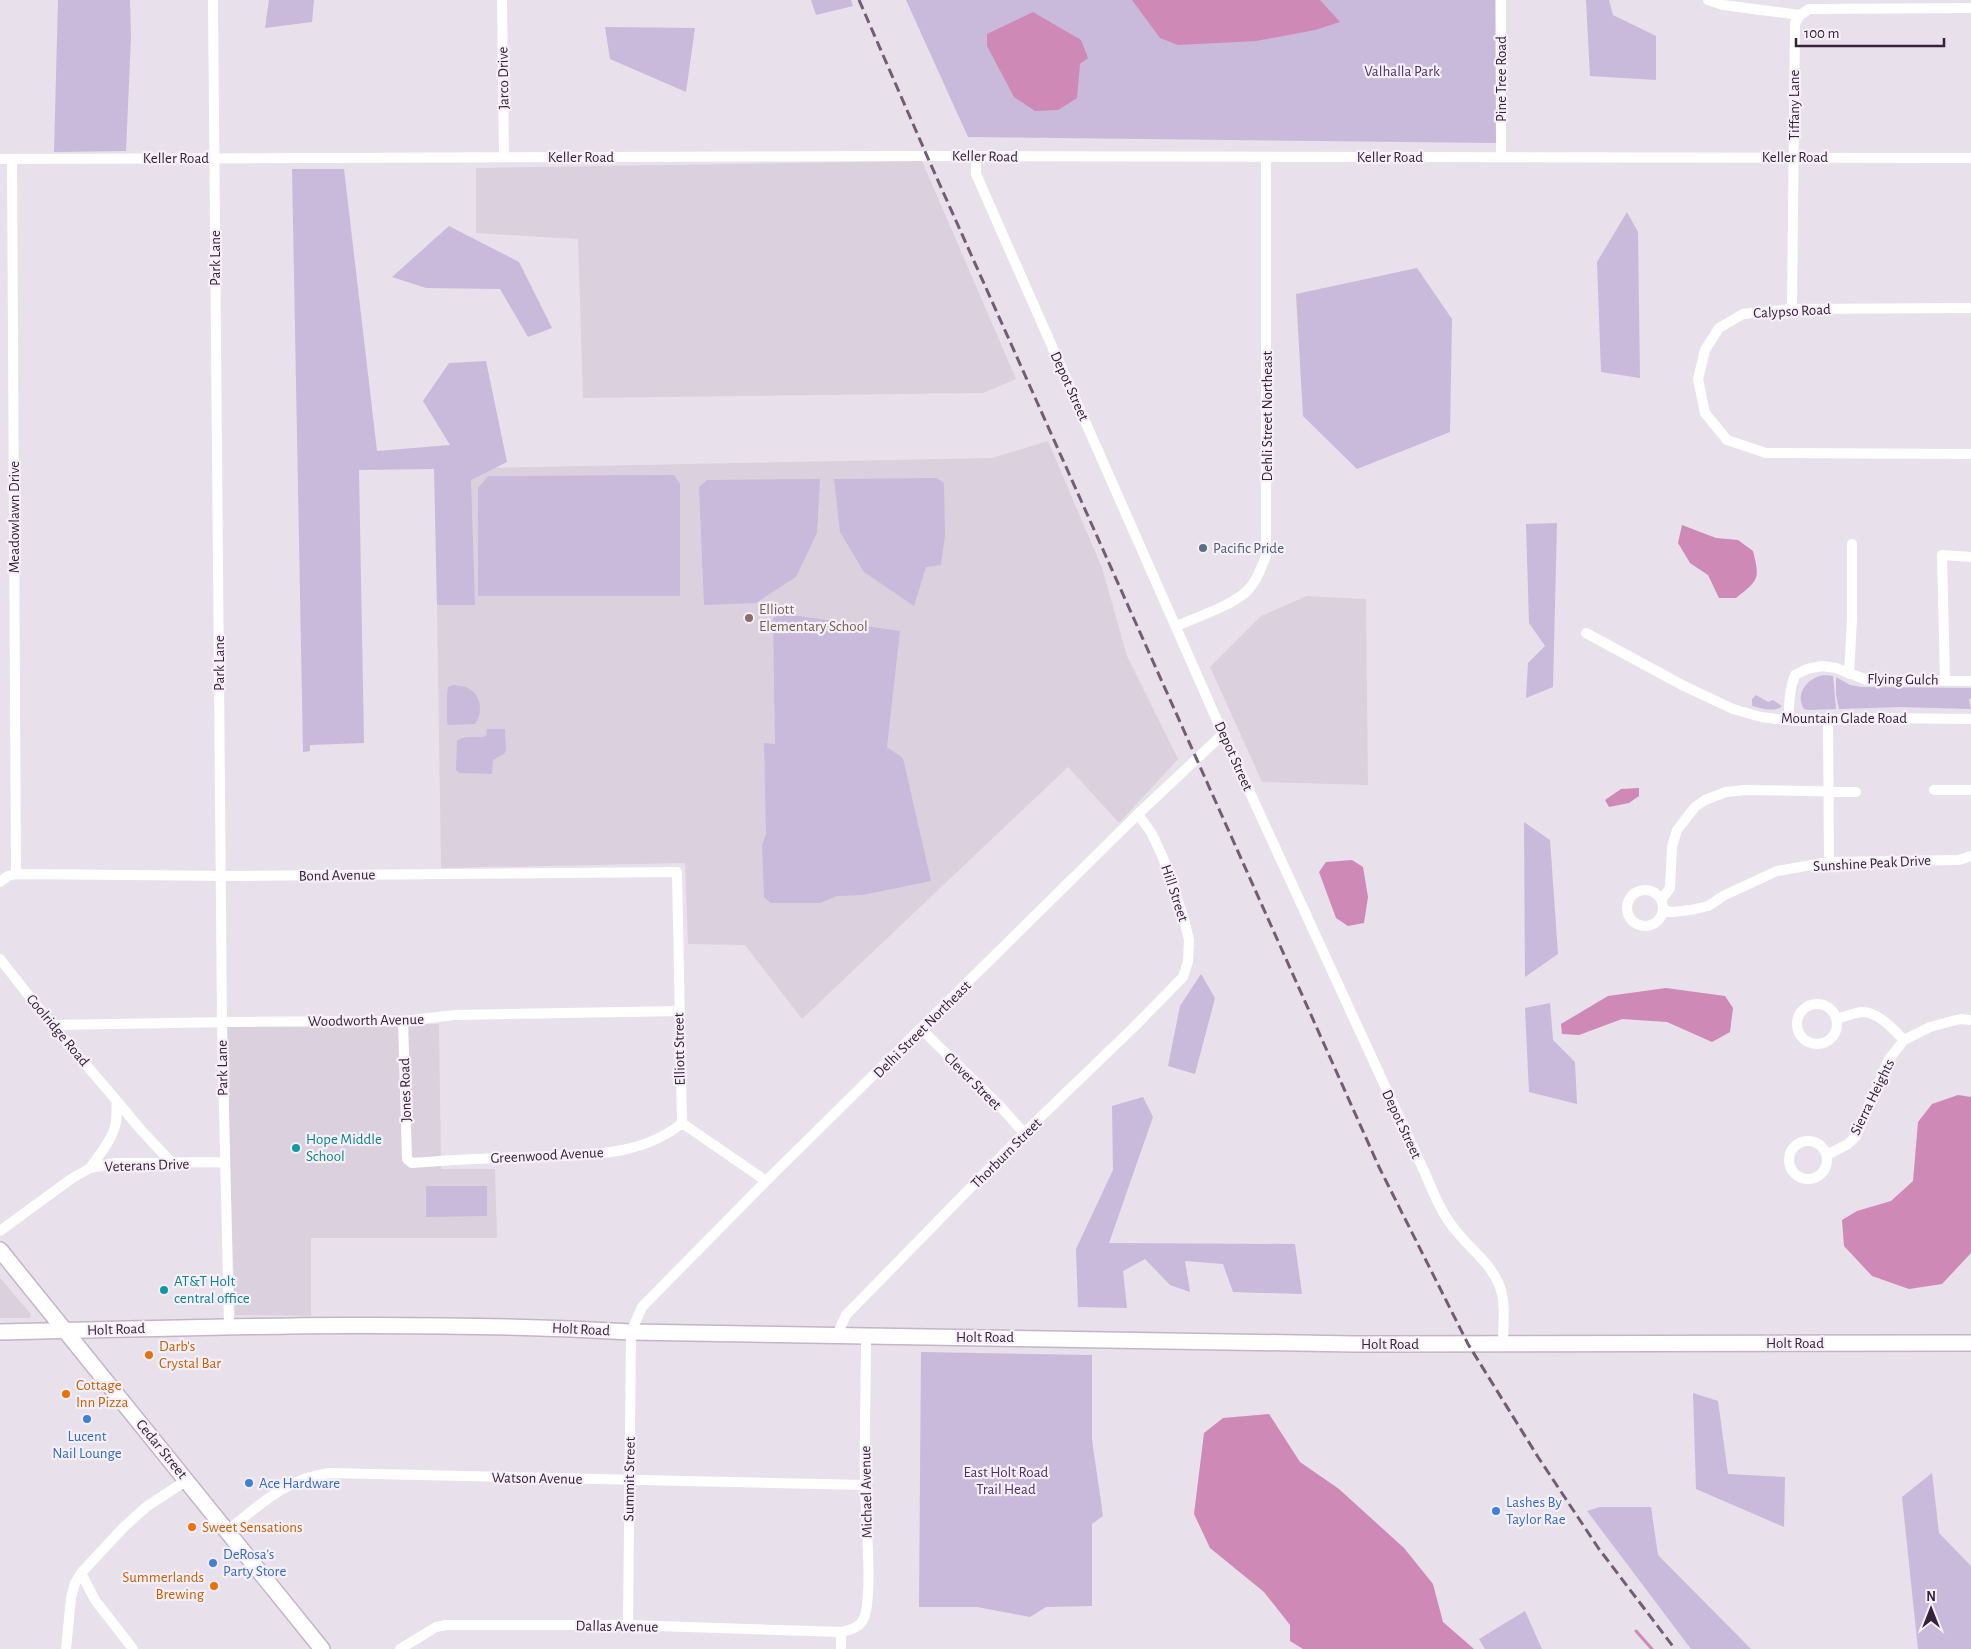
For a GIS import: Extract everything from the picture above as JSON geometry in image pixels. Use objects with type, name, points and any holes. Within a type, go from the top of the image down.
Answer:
[{"type":"main road","name":"Cedar Street","points":[[0,1250],[322,1649]]},
{"type":"main road","name":"Holt Road","points":[[0,1332],[229,1326],[536,1327],[631,1332],[1354,1344],[1971,1343]]},
{"type":"street","name":"Park Lane","points":[[213,0],[222,1022],[229,1326]]},
{"type":"street","name":"Jarco Drive","points":[[502,0],[504,157]]},
{"type":"street","name":"Pine Tree Road","points":[[1501,0],[1501,157]]},
{"type":"street","points":[[1708,0],[1723,5],[1800,15],[1809,10],[1971,8]]},
{"type":"street","name":"Tiffany Lane","points":[[1792,309],[1794,32],[1795,23],[1800,15]]},
{"type":"street","name":"Keller Road","points":[[0,159],[976,156],[1971,158]]},
{"type":"street","name":"Depot Street","points":[[976,156],[976,174],[1223,734],[1438,1201],[1457,1233],[1490,1268],[1500,1286],[1504,1301],[1503,1344]]},
{"type":"street","name":"Dehli Street Northeast","points":[[1177,626],[1231,602],[1247,591],[1259,574],[1266,556],[1266,157]]},
{"type":"street","name":"Meadowlawn Drive","points":[[12,159],[16,874]]},
{"type":"street","name":"Calypso Road","points":[[1971,308],[1792,309],[1742,314],[1718,328],[1705,350],[1698,378],[1706,413],[1727,440],[1766,452],[1971,454]]},
{"type":"street","points":[[1849,674],[1852,619],[1852,544]]},
{"type":"street","points":[[1946,680],[1942,555],[1971,557]]},
{"type":"street","name":"Mountain Glade Road","points":[[1586,633],[1684,686],[1733,709],[1761,717],[1789,720],[1872,718],[1971,719]]},
{"type":"street","name":"Flying Gulch","points":[[1789,720],[1789,696],[1795,675],[1807,669],[1822,666],[1836,668],[1867,680],[1971,681]]},
{"type":"street","points":[[1828,720],[1829,862]]},
{"type":"street","name":"Delhi Street Northeast","points":[[631,1332],[642,1307],[1138,814],[1223,734]]},
{"type":"street","points":[[1934,790],[1971,790]]},
{"type":"street","name":"Sunshine Peak Drive","points":[[1829,791],[1736,791],[1726,792],[1705,800],[1695,808],[1676,830],[1672,847],[1670,888],[1662,905],[1672,912],[1708,906],[1725,895],[1777,872],[1829,862],[1959,860],[1971,856]]},
{"type":"street","points":[[1829,791],[1856,792]]},
{"type":"street","name":"Hill Street","points":[[1138,814],[1152,834],[1163,858],[1184,919],[1189,940],[1188,962],[1183,977]]},
{"type":"street","name":"Bond Avenue","points":[[0,882],[8,876],[16,874],[221,876],[677,872]]},
{"type":"street","name":"Elliott Street","points":[[677,872],[682,1123]]},
{"type":"street","name":"Coolridge Road","points":[[0,959],[52,1026],[140,1130],[172,1163]]},
{"type":"street","name":"Thorburn Street","points":[[837,1335],[846,1316],[1024,1133],[1128,1034],[1183,977]]},
{"type":"street","name":"Woodworth Avenue","points":[[52,1026],[222,1022],[403,1021],[455,1015],[679,1011]]},
{"type":"street","points":[[1836,1019],[1861,1012],[1870,1013],[1885,1022],[1904,1040]]},
{"type":"street","name":"Sierra Heights","points":[[1827,1155],[1848,1144],[1856,1136],[1889,1059],[1904,1040],[1930,1027],[1960,1019],[1971,1020]]},
{"type":"street","name":"Jones Road","points":[[403,1021],[407,1158]]},
{"type":"street","name":"Clever Street","points":[[922,1029],[999,1105],[1024,1133]]},
{"type":"street","points":[[90,1168],[112,1134],[116,1122],[116,1101]]},
{"type":"street","points":[[682,1123],[766,1182]]},
{"type":"street","name":"Greenwood Avenue","points":[[407,1158],[412,1163],[608,1153],[652,1142],[669,1134],[682,1123]]},
{"type":"street","name":"Veterans Drive","points":[[0,1231],[71,1179],[90,1168],[115,1163],[224,1162]]},
{"type":"street","name":"Summit Street","points":[[628,1625],[631,1332]]},
{"type":"street","name":"Michael Avenue","points":[[841,1632],[857,1627],[863,1622],[868,1595],[865,1485],[866,1336]]},
{"type":"street","name":"Watson Avenue","points":[[228,1531],[278,1490],[315,1475],[865,1485]]},
{"type":"street","points":[[66,1649],[71,1598],[74,1583],[81,1572],[146,1507],[187,1480]]},
{"type":"street","points":[[81,1572],[95,1600],[134,1649]]},
{"type":"street","name":"Dallas Avenue","points":[[400,1649],[436,1627],[446,1625],[628,1625],[841,1632]]},
{"type":"street","points":[[841,1632],[841,1649]]},
{"type":"shaded area","points":[[1132,0],[1320,0],[1340,22],[1315,30],[1256,41],[1178,45],[1160,38]]},
{"type":"shaded area","points":[[1033,12],[1081,40],[1088,58],[1080,64],[1077,98],[1058,110],[1035,111],[1014,97],[987,46],[987,34]]},
{"type":"shaded area","points":[[922,161],[1016,379],[983,393],[583,398],[578,239],[476,233],[476,168]]},
{"type":"shaded area","name":"Elliott Elementary School","points":[[1048,441],[1102,568],[1127,656],[1178,759],[1119,823],[1068,767],[802,1019],[745,945],[688,944],[685,863],[441,868],[435,469],[992,458]]},
{"type":"shaded area","points":[[1682,525],[1716,538],[1738,540],[1753,551],[1757,573],[1753,583],[1736,598],[1719,598],[1708,575],[1690,563],[1678,543]]},
{"type":"shaded area","points":[[1307,596],[1366,599],[1368,785],[1262,782],[1210,667],[1261,616]]},
{"type":"shaded area","points":[[1639,788],[1639,796],[1629,803],[1609,807],[1605,800],[1621,789]]},
{"type":"shaded area","points":[[1352,860],[1363,867],[1368,897],[1364,923],[1348,926],[1336,918],[1319,872],[1326,862]]},
{"type":"shaded area","points":[[1666,988],[1725,996],[1733,1008],[1730,1032],[1712,1042],[1667,1022],[1622,1019],[1579,1035],[1562,1034],[1561,1024],[1608,996]]},
{"type":"shaded area","points":[[439,1024],[441,1169],[495,1169],[497,1238],[311,1238],[311,1316],[235,1315],[225,1026]]},
{"type":"shaded area","points":[[1958,1095],[1971,1097],[1971,1253],[1942,1284],[1909,1289],[1872,1276],[1844,1246],[1842,1220],[1857,1211],[1891,1201],[1913,1181],[1918,1122],[1932,1104]]},
{"type":"shaded area","points":[[0,1278],[31,1314],[30,1318],[0,1318]]},
{"type":"shaded area","points":[[1269,1414],[1300,1462],[1339,1489],[1404,1548],[1433,1584],[1443,1622],[1474,1649],[1303,1649],[1290,1641],[1290,1625],[1264,1592],[1210,1548],[1194,1514],[1204,1433],[1223,1418]]},
{"type":"green space","points":[[58,0],[130,0],[131,37],[126,151],[54,152]]},
{"type":"green space","points":[[269,0],[314,0],[312,22],[265,28]]},
{"type":"green space","points":[[811,0],[851,0],[853,6],[816,15]]},
{"type":"green space","name":"Valhalla Park","points":[[906,0],[1495,0],[1496,143],[968,137]]},
{"type":"green space","points":[[1586,0],[1609,0],[1613,15],[1656,36],[1656,80],[1590,76]]},
{"type":"green space","points":[[605,27],[695,28],[686,92],[610,59]]},
{"type":"green space","points":[[292,169],[344,169],[377,451],[450,445],[423,401],[449,363],[486,361],[507,462],[471,480],[475,605],[437,605],[434,469],[359,470],[364,743],[310,745],[310,751],[303,752]]},
{"type":"green space","points":[[1627,212],[1638,232],[1640,378],[1601,372],[1597,262]]},
{"type":"green space","points":[[449,226],[519,262],[552,328],[528,337],[500,289],[426,288],[392,277]]},
{"type":"green space","points":[[1417,268],[1452,319],[1450,432],[1357,469],[1303,416],[1296,294]]},
{"type":"green space","points":[[674,475],[680,484],[680,596],[478,596],[478,488],[488,476]]},
{"type":"green space","points":[[936,478],[944,483],[945,535],[941,565],[926,567],[914,606],[864,572],[840,532],[834,479]]},
{"type":"green space","points":[[820,479],[817,533],[796,577],[756,603],[704,605],[699,487],[707,480]]},
{"type":"green space","points":[[1557,523],[1553,687],[1526,698],[1528,663],[1545,646],[1529,623],[1526,524]]},
{"type":"green space","points":[[779,613],[900,631],[887,747],[903,758],[931,881],[863,895],[837,896],[820,903],[771,903],[764,897],[762,845],[766,834],[764,743],[775,744],[773,619]]},
{"type":"green space","points":[[1824,675],[1833,676],[1836,709],[1804,709],[1801,703],[1802,692],[1808,682]]},
{"type":"green space","points":[[1836,677],[1850,685],[1862,687],[1971,688],[1971,698],[1969,700],[1971,709],[1901,707],[1839,709],[1836,694]]},
{"type":"green space","points":[[454,685],[466,687],[478,698],[480,714],[475,724],[449,725],[447,723],[448,687]]},
{"type":"green space","points":[[1756,695],[1768,702],[1773,700],[1782,706],[1771,710],[1752,706],[1752,699]]},
{"type":"green space","points":[[487,729],[505,729],[506,750],[504,754],[493,760],[492,774],[459,773],[456,770],[457,741],[467,737],[486,736]]},
{"type":"green space","points":[[1524,822],[1550,840],[1558,954],[1525,977]]},
{"type":"green space","points":[[1201,974],[1215,998],[1195,1074],[1168,1066],[1180,1006]]},
{"type":"green space","points":[[1550,1003],[1553,1040],[1575,1062],[1577,1104],[1529,1092],[1525,1008]]},
{"type":"green space","points":[[1143,1097],[1153,1117],[1109,1243],[1295,1244],[1302,1294],[1233,1292],[1223,1264],[1185,1261],[1190,1292],[1170,1285],[1145,1259],[1123,1271],[1127,1308],[1078,1307],[1076,1249],[1113,1170],[1112,1106]]},
{"type":"green space","points":[[426,1186],[487,1186],[487,1216],[426,1217]]},
{"type":"green space","name":"East Holt Road Trail Head","points":[[921,1352],[1092,1355],[1092,1440],[1103,1516],[1092,1524],[1092,1606],[1046,1607],[1030,1617],[977,1607],[919,1607]]},
{"type":"green space","points":[[1693,1393],[1718,1401],[1728,1474],[1785,1477],[1784,1527],[1696,1489]]},
{"type":"green space","points":[[1932,1473],[1939,1533],[1971,1566],[1971,1649],[1918,1649],[1902,1497]]},
{"type":"green space","points":[[1600,1507],[1651,1507],[1658,1555],[1751,1649],[1691,1649],[1587,1511]]},
{"type":"green space","points":[[1525,1611],[1542,1649],[1485,1649],[1479,1639]]},
{"type":"waterway","points":[[1636,1631],[1652,1649]]},
{"type":"railway","points":[[859,0],[1379,1167],[1468,1344],[1538,1457],[1599,1549],[1675,1649]]},
{"type":"place","name":"Pacific Pride","points":[[1203,548]]},
{"type":"place","name":"Elliott Elementary School","points":[[749,618]]},
{"type":"place","name":"Hope Middle School","points":[[296,1148]]},
{"type":"place","name":"AT&T Holt central office","points":[[164,1290]]},
{"type":"place","name":"Darb's Crystal Bar","points":[[149,1355]]},
{"type":"place","name":"Cottage Inn Pizza","points":[[66,1394]]},
{"type":"place","name":"Lucent Nail Lounge","points":[[87,1419]]},
{"type":"place","name":"Ace Hardware","points":[[249,1483]]},
{"type":"place","name":"Lashes By Taylor Rae","points":[[1496,1511]]},
{"type":"place","name":"Sweet Sensations","points":[[192,1527]]},
{"type":"place","name":"DeRosa's Party Store","points":[[213,1563]]},
{"type":"place","name":"Summerlands Brewing","points":[[214,1586]]}]
